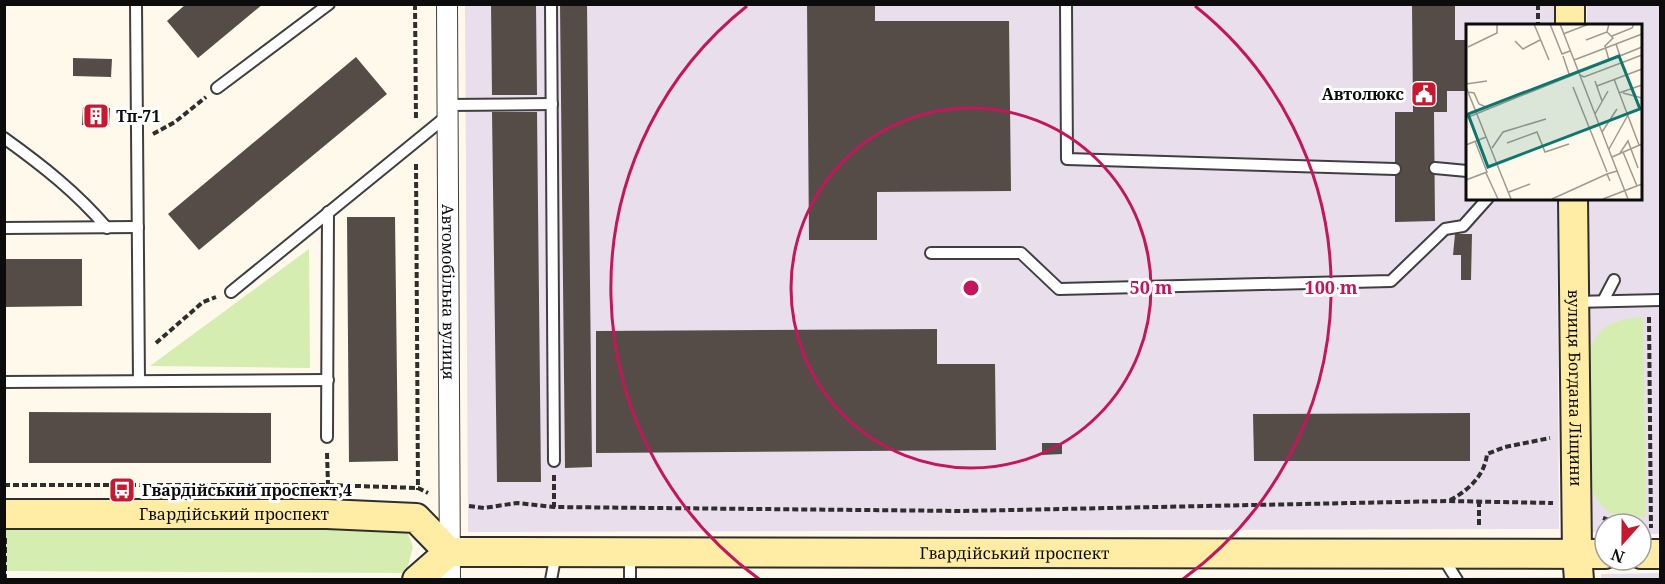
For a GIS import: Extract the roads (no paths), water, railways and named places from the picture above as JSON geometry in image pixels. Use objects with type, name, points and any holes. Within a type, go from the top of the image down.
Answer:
[{"type":"main road","points":[[1570,4],[1570,24]]},
{"type":"main road","name":"вулиця Богдана Ліщини","points":[[1573,200],[1578,567]]},
{"type":"main road","name":"Гвардійський проспект","points":[[5,514],[327,514],[416,518],[450,566],[556,551],[630,566],[1440,553],[1578,567],[1593,560]]},
{"type":"main road","points":[[417,579],[450,566]]},
{"type":"street","name":"Автомобільна вулиця","points":[[447,4],[450,566]]},
{"type":"lane","points":[[136,4],[139,381]]},
{"type":"lane","points":[[217,88],[329,4]]},
{"type":"lane","points":[[551,4],[554,461]]},
{"type":"lane","points":[[1066,4],[1067,159],[1395,169]]},
{"type":"lane","points":[[231,292],[416,141],[447,110],[552,104]]},
{"type":"lane","points":[[4,138],[65,183],[107,228]]},
{"type":"lane","points":[[1435,168],[1466,171]]},
{"type":"lane","points":[[931,253],[1021,253],[1059,289],[1391,281],[1445,229],[1463,226],[1486,200]]},
{"type":"lane","points":[[327,437],[328,212]]},
{"type":"lane","points":[[4,228],[138,227]]},
{"type":"lane","points":[[1603,301],[1614,280]]},
{"type":"lane","points":[[1574,302],[1655,300]]},
{"type":"lane","points":[[4,382],[328,380]]},
{"type":"lane","points":[[551,579],[556,551]]},
{"type":"lane","points":[[1440,553],[1457,579]]},
{"type":"place","name":"Автолюкс","points":[[1424,94]]},
{"type":"place","name":"Тп-71","points":[[96,116]]},
{"type":"place","name":"Гвардійський проспект,4","points":[[122,490]]}]
